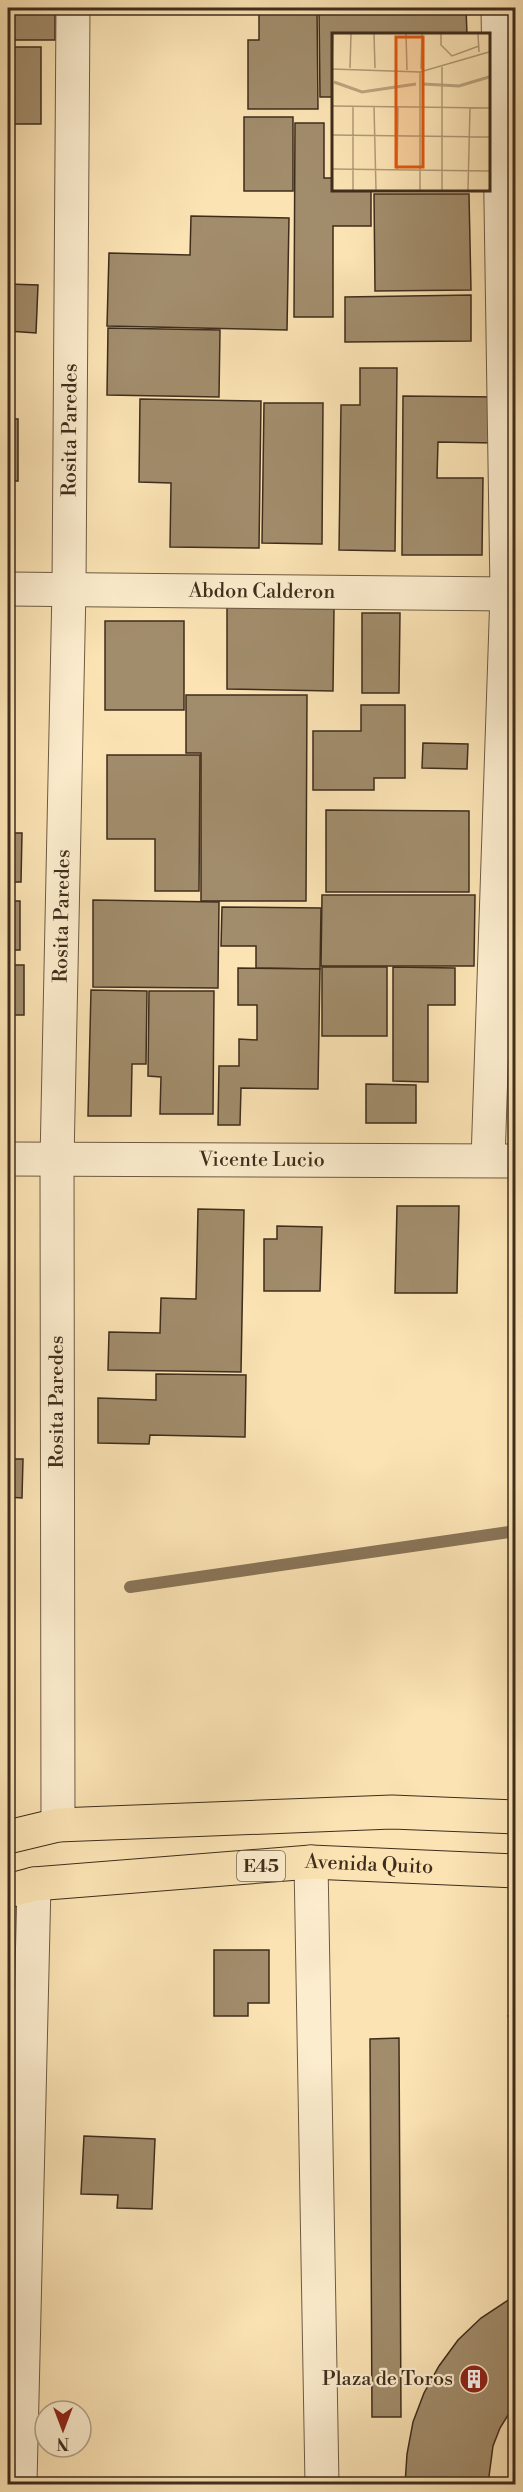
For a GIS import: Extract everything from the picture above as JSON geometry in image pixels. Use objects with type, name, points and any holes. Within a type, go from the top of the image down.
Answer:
[{"type":"highway","points":[[8,1837],[58,1825],[392,1812],[516,1817]]},
{"type":"highway","name":"Avenida Quito","points":[[21,1887],[311,1862],[516,1871]]},
{"type":"street","name":"Rosita Paredes","points":[[58,1825],[57,1160],[69,588],[73,8]]},
{"type":"street","points":[[498,8],[511,593],[502,1160]]},
{"type":"street","name":"Abdon Calderon","points":[[8,589],[511,593]]},
{"type":"street","name":"Vicente Lucio","points":[[8,1159],[502,1160]]},
{"type":"street","points":[[311,1862],[322,2484]]},
{"type":"street","points":[[20,2484],[21,1887]]},
{"type":"building","points":[[8,8],[55,8],[55,40],[8,40]]},
{"type":"building","points":[[259,8],[317,8],[318,109],[248,109],[248,40],[259,40]]},
{"type":"building","points":[[319,8],[466,8],[467,33],[332,33],[332,97],[320,97]]},
{"type":"building","points":[[8,47],[41,47],[41,124],[8,124]]},
{"type":"building","points":[[244,117],[293,117],[293,191],[244,191]]},
{"type":"building","points":[[295,123],[324,123],[324,178],[332,178],[332,190],[371,190],[371,226],[333,226],[333,317],[294,317]]},
{"type":"building","points":[[374,194],[469,194],[471,290],[375,291]]},
{"type":"building","points":[[191,216],[289,218],[287,330],[107,326],[109,253],[190,255]]},
{"type":"building","points":[[8,284],[38,285],[36,333],[8,331]]},
{"type":"building","points":[[471,295],[471,341],[345,342],[345,297]]},
{"type":"building","points":[[108,328],[220,330],[219,397],[107,395]]},
{"type":"building","points":[[360,368],[397,368],[395,551],[339,550],[341,405],[360,405]]},
{"type":"building","points":[[403,396],[496,397],[495,443],[438,442],[437,478],[483,478],[482,555],[402,555]]},
{"type":"building","points":[[140,399],[261,401],[259,548],[170,547],[171,483],[139,482]]},
{"type":"building","points":[[264,403],[323,403],[322,544],[262,543]]},
{"type":"building","points":[[8,419],[18,419],[18,481],[8,481]]},
{"type":"building","points":[[227,607],[334,609],[333,691],[227,689]]},
{"type":"building","points":[[362,613],[400,613],[399,693],[362,693]]},
{"type":"building","points":[[105,621],[184,621],[184,710],[105,710]]},
{"type":"building","points":[[186,695],[307,695],[306,901],[201,901],[201,753],[186,753]]},
{"type":"building","points":[[361,705],[405,705],[405,778],[374,778],[374,790],[313,790],[313,731],[361,731]]},
{"type":"building","points":[[423,743],[468,744],[467,769],[422,768]]},
{"type":"building","points":[[107,755],[200,755],[199,891],[155,891],[155,839],[107,839]]},
{"type":"building","points":[[326,810],[469,811],[469,892],[326,892]]},
{"type":"building","points":[[8,833],[22,833],[21,882],[8,882]]},
{"type":"building","points":[[322,895],[475,895],[474,966],[321,966]]},
{"type":"building","points":[[93,900],[219,902],[218,988],[93,987]]},
{"type":"building","points":[[8,901],[20,901],[20,950],[8,950]]},
{"type":"building","points":[[222,907],[321,908],[320,969],[256,968],[256,946],[221,946]]},
{"type":"building","points":[[8,965],[24,965],[24,1015],[8,1015]]},
{"type":"building","points":[[322,967],[387,967],[387,1036],[322,1036]]},
{"type":"building","points":[[393,967],[455,968],[455,1005],[428,1005],[428,1082],[393,1081]]},
{"type":"building","points":[[238,968],[320,969],[318,1089],[241,1088],[240,1125],[218,1125],[219,1066],[239,1066],[239,1039],[257,1040],[257,1005],[238,1005]]},
{"type":"building","points":[[91,990],[147,991],[146,1064],[132,1064],[131,1116],[88,1116]]},
{"type":"building","points":[[149,991],[214,991],[213,1114],[160,1114],[161,1077],[148,1076]]},
{"type":"building","points":[[366,1084],[416,1085],[416,1123],[366,1123]]},
{"type":"building","points":[[397,1206],[459,1206],[457,1293],[395,1293]]},
{"type":"building","points":[[198,1209],[244,1210],[241,1372],[108,1370],[109,1332],[160,1333],[161,1298],[196,1299]]},
{"type":"building","points":[[277,1226],[322,1227],[320,1291],[264,1291],[264,1239],[277,1239]]},
{"type":"building","points":[[156,1374],[246,1375],[245,1437],[150,1435],[149,1444],[98,1443],[98,1398],[156,1400]]},
{"type":"building","points":[[8,1459],[23,1459],[22,1498],[8,1497]]},
{"type":"building","points":[[214,1950],[269,1950],[269,2003],[248,2003],[248,2016],[214,2016]]},
{"type":"building","points":[[516,2001],[516,2021],[508,2016]]},
{"type":"building","points":[[399,2038],[401,2417],[372,2417],[370,2039]]},
{"type":"building","points":[[84,2136],[155,2139],[152,2209],[117,2208],[118,2195],[81,2194]]},
{"type":"building","name":"Plaza de Toros","points":[[516,2295],[516,2402],[500,2428],[493,2446],[488,2484],[405,2484],[407,2454],[413,2422],[424,2393],[439,2366],[458,2340],[481,2318]]},
{"type":"waterway","points":[[130,1587],[516,1531]]},
{"type":"place","name":"Plaza de Toros","points":[[474,2379]]}]
